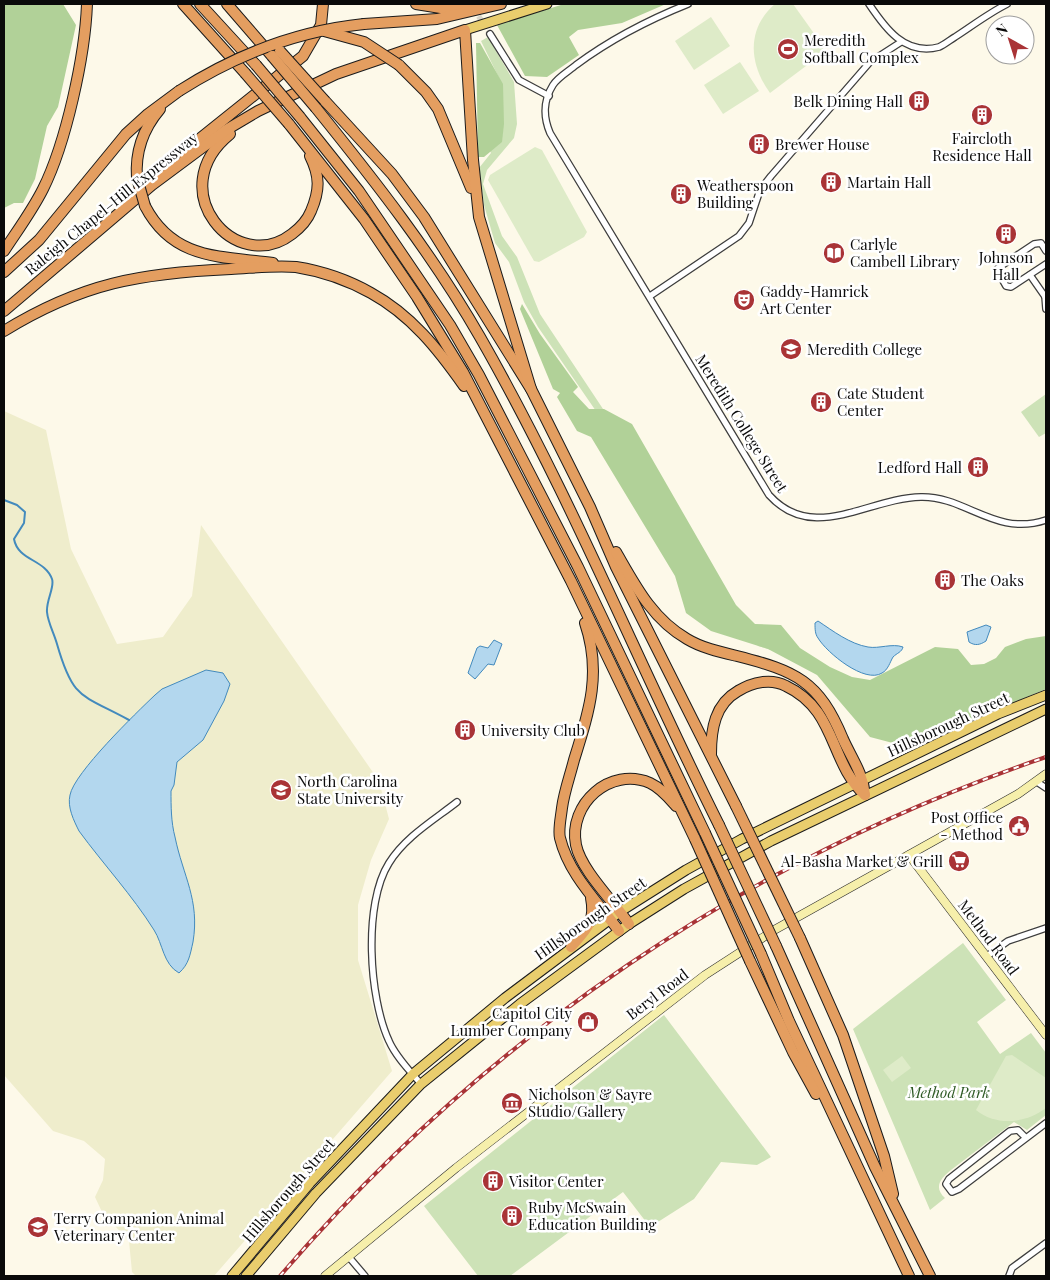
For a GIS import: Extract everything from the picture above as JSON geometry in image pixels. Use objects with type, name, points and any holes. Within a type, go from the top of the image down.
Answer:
[{"type":"highway","points":[[4,251],[43,190],[60,147],[80,57],[87,4]]},
{"type":"highway","points":[[183,4],[245,72],[358,211],[443,337],[571,582],[695,839],[793,1052],[848,1146]]},
{"type":"highway","points":[[200,4],[256,65],[359,191],[450,325],[479,375],[578,567],[706,833],[789,1021],[909,1276]]},
{"type":"highway","points":[[227,4],[248,28],[325,102],[392,174],[424,217],[531,389],[590,507],[616,567],[800,938],[844,1035],[884,1156],[898,1214]]},
{"type":"highway","points":[[63,261],[160,172],[303,56],[321,25],[323,4]]},
{"type":"highway","points":[[416,4],[447,9],[490,4]]},
{"type":"highway","points":[[321,30],[364,24],[437,19],[501,4]]},
{"type":"highway","points":[[321,30],[364,42],[399,65],[426,92],[438,110],[453,140],[476,200]]},
{"type":"highway","name":"Raleigh Chapel–Hill Expressway","points":[[4,272],[39,240],[106,156],[179,91],[218,67],[242,56],[277,42],[321,30]]},
{"type":"highway","points":[[464,30],[476,200],[485,244],[531,389]]},
{"type":"highway","name":"Raleigh Chapel–Hill Expressway","points":[[4,311],[187,157],[258,111],[336,74],[464,30]]},
{"type":"highway","points":[[276,53],[316,108],[402,217],[480,336],[546,461],[776,946],[898,1214],[930,1276]]},
{"type":"highway","points":[[258,111],[217,147],[205,167],[202,178],[203,198],[211,218],[223,232],[234,239],[251,244],[271,243],[287,238],[301,227],[310,215],[316,199],[319,179],[310,156],[296,133]]},
{"type":"highway","points":[[151,115],[136,158],[137,178],[150,216],[170,238],[195,252],[295,267],[327,274],[370,292],[402,314],[438,349],[482,410]]},
{"type":"highway","points":[[4,331],[57,301],[112,282],[173,272],[295,267]]},
{"type":"highway","points":[[590,507],[646,604],[676,631],[696,644],[772,665],[796,674],[812,686],[824,702],[863,780],[865,795]]},
{"type":"highway","points":[[571,582],[590,638],[595,683],[587,719],[564,796],[560,837],[568,859],[591,897],[619,931]]},
{"type":"highway","points":[[711,758],[711,732],[721,706],[736,692],[746,686],[758,682],[781,683],[802,694],[816,708],[853,784],[865,795]]},
{"type":"highway","points":[[629,924],[587,868],[576,847],[574,829],[581,808],[590,795],[602,786],[627,779],[650,783],[682,812]]},
{"type":"highway","points":[[571,947],[585,931],[594,913],[591,897]]},
{"type":"main road","name":"Raleigh Chapel–Hill Expressway","points":[[464,30],[546,4]]},
{"type":"main road","name":"Hillsborough Street","points":[[232,1276],[310,1183],[413,1074],[505,998],[621,911],[719,851],[998,714],[1046,695]]},
{"type":"main road","name":"Hillsborough Street","points":[[246,1276],[323,1186],[421,1084],[520,1004],[619,931],[684,889],[747,853],[1046,709]]},
{"type":"street","name":"Meredith College Street","points":[[688,4],[628,31],[582,60],[553,85],[544,108],[544,118],[550,133],[769,495],[789,512],[802,517],[825,518],[900,499],[923,497],[946,500],[997,521],[1022,524],[1046,520]]},
{"type":"street","points":[[869,4],[883,25],[901,42],[921,48],[939,47],[1007,4]]},
{"type":"street","points":[[490,34],[519,80],[548,96]]},
{"type":"street","points":[[650,296],[740,236],[749,223],[760,190],[770,176],[870,62],[901,42]]},
{"type":"street","points":[[1046,251],[1041,243],[1034,244],[998,268],[998,272],[1006,286],[1010,286],[1046,264]]},
{"type":"street","points":[[1030,274],[1046,296],[1046,309]]},
{"type":"street","name":"Beryl Road","points":[[325,1276],[470,1156],[693,983],[776,929],[1037,782],[1046,774]]},
{"type":"street","points":[[1037,782],[1046,788]]},
{"type":"street","points":[[421,1084],[389,1042],[380,1015],[376,994],[371,925],[378,886],[388,864],[400,849],[457,802]]},
{"type":"street","name":"Method Road","points":[[909,855],[1046,1035]]},
{"type":"street","points":[[987,956],[1008,941],[1046,928]]},
{"type":"street","points":[[1026,1138],[1018,1130],[1010,1131],[949,1179],[946,1184],[948,1189],[952,1192],[959,1189],[1026,1138],[1046,1122]]},
{"type":"street","points":[[1009,1276],[1012,1268],[1046,1243]]},
{"type":"street","points":[[348,1256],[365,1276]]},
{"type":"shaded area","points":[[4,411],[46,430],[71,549],[117,644],[163,637],[192,596],[201,525],[379,781],[389,819],[371,860],[358,905],[358,960],[392,1071],[214,1276],[136,1276],[132,1272],[129,1241],[102,1212],[95,1197],[103,1180],[105,1159],[84,1141],[53,1131],[4,1075]]},
{"type":"green space","points":[[4,4],[63,4],[76,25],[58,107],[47,126],[35,179],[23,203],[14,203],[4,208]]},
{"type":"green space","points":[[564,4],[666,4],[622,23],[578,30],[569,37],[579,55],[547,77],[525,76],[497,25]]},
{"type":"green space","name":"Meredith Softball Complex","points":[[775,4],[793,4],[823,46],[822,54],[770,93],[758,70],[754,47],[759,24]]},
{"type":"green space","points":[[711,17],[730,46],[694,70],[675,41]]},
{"type":"green space","points":[[488,37],[514,82],[517,124],[514,138],[487,170],[483,184],[502,236],[517,257],[540,314],[751,632],[910,710],[778,652],[758,646],[538,327],[524,302],[509,262],[495,243],[484,205],[479,168],[491,153],[486,143],[500,80],[481,41]]},
{"type":"green space","points":[[476,43],[480,43],[503,84],[504,124],[502,142],[484,157],[478,157]]},
{"type":"green space","points":[[740,62],[759,91],[723,114],[704,85]]},
{"type":"green space","points":[[535,147],[542,150],[587,232],[584,237],[539,262],[534,261],[488,180],[490,175]]},
{"type":"green space","points":[[522,304],[540,334],[578,387],[573,392],[589,409],[604,409],[632,424],[736,605],[755,624],[781,625],[800,648],[830,667],[852,677],[870,680],[935,647],[958,649],[971,665],[984,664],[996,658],[1005,647],[1026,639],[1046,636],[1046,689],[908,747],[870,737],[817,675],[768,649],[711,631],[686,613],[675,576],[591,437],[577,431],[557,397],[560,393],[553,389],[520,309]]},
{"type":"green space","points":[[1046,394],[1046,433],[1039,437],[1021,412]]},
{"type":"green space","name":"Method Park","points":[[963,943],[1006,1000],[977,1022],[1000,1054],[1031,1033],[1046,1053],[1046,1115],[1027,1130],[1014,1122],[951,1170],[944,1176],[939,1186],[941,1194],[945,1198],[930,1210],[853,1029]]},
{"type":"green space","points":[[664,1015],[771,1157],[757,1165],[721,1162],[694,1199],[650,1227],[623,1192],[510,1276],[478,1276],[424,1206]]},
{"type":"green space","points":[[1012,1055],[1046,1078],[1046,1108],[1021,1120],[1002,1121],[993,1119],[976,1110],[1006,1056]]},
{"type":"green space","points":[[902,1056],[911,1068],[892,1082],[883,1070]]},
{"type":"water","points":[[818,621],[842,637],[861,645],[903,647],[893,657],[884,672],[875,675],[866,674],[847,665],[829,651],[817,636],[815,623]]},
{"type":"water","points":[[986,625],[991,627],[986,641],[978,644],[969,642],[967,632]]},
{"type":"water","points":[[494,640],[502,644],[494,665],[488,664],[475,679],[468,673],[477,648],[480,646],[488,648]]},
{"type":"water","points":[[206,670],[223,673],[230,684],[224,701],[203,740],[177,762],[174,785],[171,791],[174,831],[178,851],[190,888],[195,927],[187,963],[179,973],[166,959],[157,935],[145,917],[79,831],[69,800],[74,785],[94,758],[155,695],[162,689]]},
{"type":"waterway","points":[[4,500],[17,505],[25,512],[24,523],[14,539],[16,546],[26,556],[44,567],[52,579],[53,582],[47,607],[48,616],[68,676],[74,686],[89,699],[129,720]]},
{"type":"tunnel","points":[[474,9],[490,34]]},
{"type":"railway","points":[[280,1276],[360,1189],[445,1108],[534,1033],[628,965],[726,903],[829,848],[935,799],[1046,757]]},
{"type":"place","name":"Meredith Softball Complex","points":[[788,49]]},
{"type":"place","name":"Belk Dining Hall","points":[[919,101]]},
{"type":"place","name":"Faircloth Residence Hall","points":[[982,115]]},
{"type":"place","name":"Brewer House","points":[[759,144]]},
{"type":"place","name":"Martain Hall","points":[[831,182]]},
{"type":"place","name":"Weatherspoon Building","points":[[681,194]]},
{"type":"place","name":"Johnson Hall","points":[[1006,234]]},
{"type":"place","name":"Carlyle Cambell Library","points":[[834,253]]},
{"type":"place","name":"Gaddy-Hamrick Art Center","points":[[744,300]]},
{"type":"place","name":"Meredith College","points":[[791,349]]},
{"type":"place","name":"Cate Student Center","points":[[821,402]]},
{"type":"place","name":"Ledford Hall","points":[[978,467]]},
{"type":"place","name":"The Oaks","points":[[945,580]]},
{"type":"place","name":"University Club","points":[[465,730]]},
{"type":"place","name":"North Carolina State University","points":[[281,790]]},
{"type":"place","name":"Post Office - Method","points":[[1019,826]]},
{"type":"place","name":"Al-Basha Market & Grill","points":[[959,861]]},
{"type":"place","name":"Capitol City Lumber Company","points":[[588,1022]]},
{"type":"place","name":"Nicholson & Sayre Studio/Gallery","points":[[512,1103]]},
{"type":"place","name":"Visitor Center","points":[[493,1181]]},
{"type":"place","name":"Ruby McSwain Education Building","points":[[512,1216]]},
{"type":"place","name":"Terry Companion Animal Veterinary Center","points":[[38,1227]]}]
